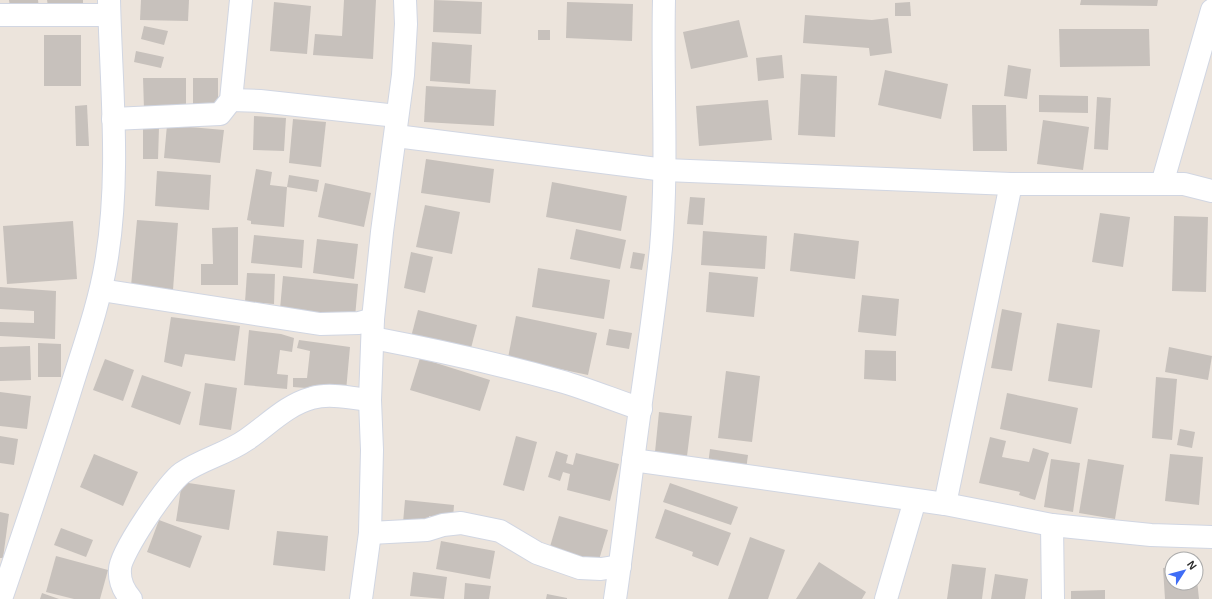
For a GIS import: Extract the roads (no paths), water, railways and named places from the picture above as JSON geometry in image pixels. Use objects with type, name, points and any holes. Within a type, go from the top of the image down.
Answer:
[{"type":"street","points":[[113,120],[220,114],[231,100],[241,0]]},
{"type":"street","points":[[361,599],[370,533],[372,450],[370,400],[373,329],[382,232],[397,126],[406,39],[405,0]]},
{"type":"street","points":[[615,599],[661,247],[665,170],[662,59],[664,0]]},
{"type":"street","points":[[0,15],[109,7],[113,120],[113,207],[101,290],[40,484],[2,588]]},
{"type":"street","points":[[1162,184],[1212,10]]},
{"type":"street","points":[[231,100],[260,101],[397,126],[665,170],[1011,184],[1184,184],[1212,191]]},
{"type":"street","points":[[945,504],[1011,184]]},
{"type":"street","points":[[101,290],[320,324],[359,323],[428,348],[562,382],[641,409]]},
{"type":"street","points":[[131,599],[121,584],[120,567],[154,505],[169,484],[181,473],[221,455],[246,440],[271,420],[300,402],[313,397],[370,400]]},
{"type":"street","points":[[633,460],[945,504],[1052,525],[1151,535],[1212,537]]},
{"type":"street","points":[[886,599],[915,500]]},
{"type":"street","points":[[370,533],[427,530],[442,525],[461,523],[500,531],[537,553],[580,568],[601,569],[620,566]]},
{"type":"street","points":[[1052,525],[1053,599]]}]
